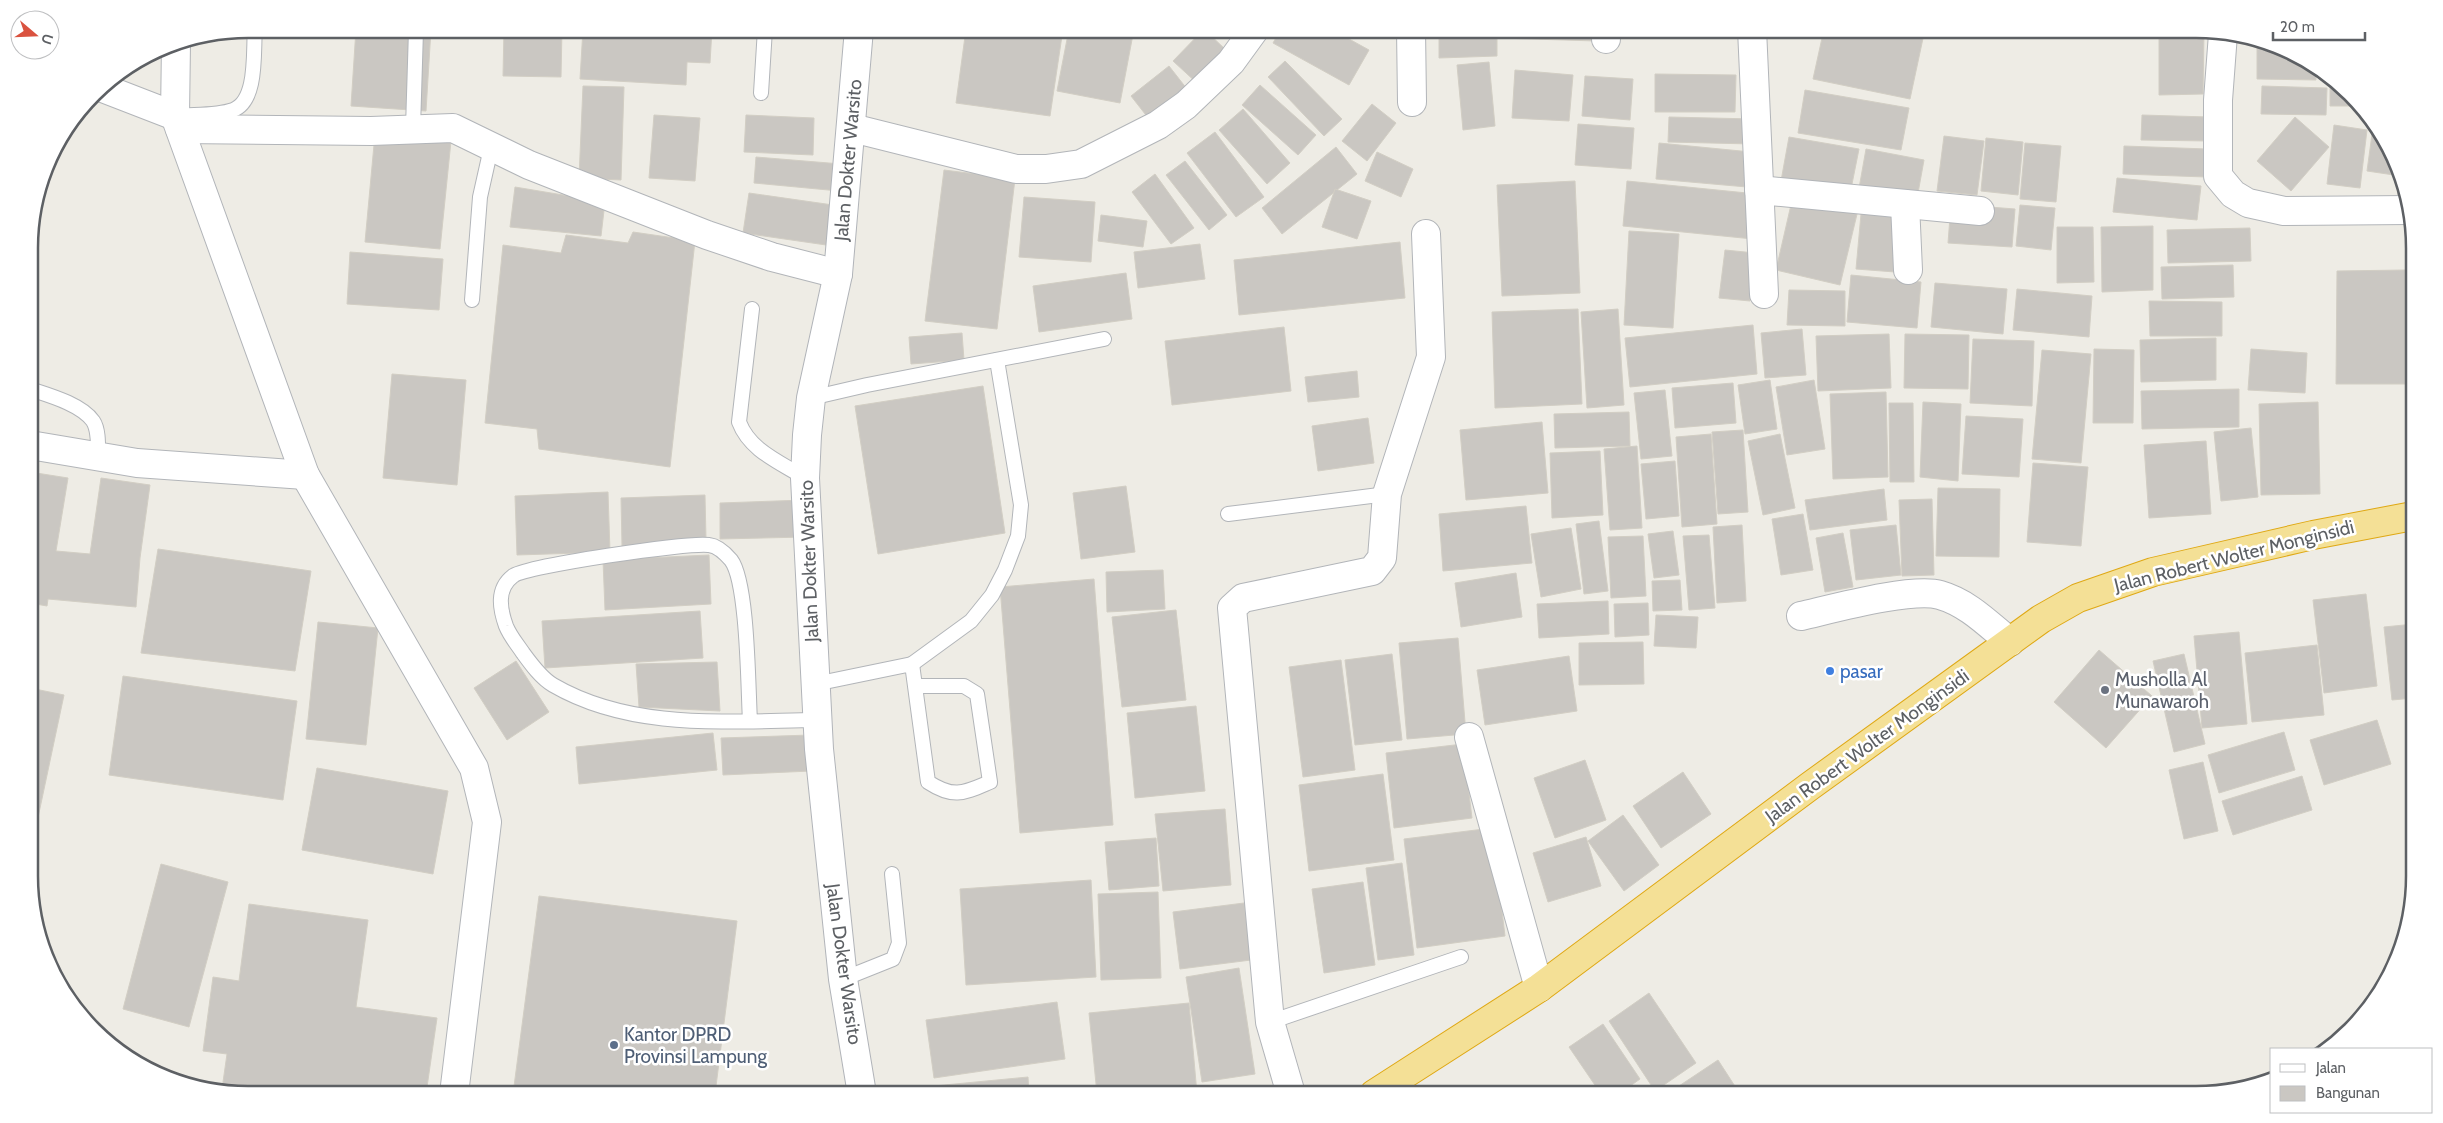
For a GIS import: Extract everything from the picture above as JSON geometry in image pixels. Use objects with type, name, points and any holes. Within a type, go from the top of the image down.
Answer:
[{"type":"highway","name":"Jalan Robert Wolter Monginsidi","points":[[1386,1086],[1539,988],[2041,619],[2078,598],[2121,582],[2197,561],[2406,517]]},
{"type":"street","name":"Jalan Dokter Warsito","points":[[857,38],[852,128],[838,274],[811,398],[805,478],[817,720],[843,979],[861,1086]]},
{"type":"street","points":[[852,128],[1016,169],[1046,169],[1081,164],[1158,125],[1186,105],[1230,62],[1248,38]]},
{"type":"street","points":[[1411,38],[1412,102]]},
{"type":"street","points":[[1752,38],[1764,294]]},
{"type":"street","points":[[2223,39],[2218,100],[2218,176],[2234,194],[2248,203],[2284,211],[2402,210]]},
{"type":"street","points":[[176,50],[178,122],[305,475],[474,768],[487,822],[455,1086]]},
{"type":"street","points":[[108,91],[178,122],[371,131],[453,128],[529,165],[707,236],[772,257],[838,274]]},
{"type":"street","points":[[1759,190],[1980,211]]},
{"type":"street","points":[[1905,204],[1908,270]]},
{"type":"street","points":[[1289,1086],[1270,1022],[1232,608],[1243,598],[1372,571],[1382,558],[1387,494],[1430,358],[1426,234]]},
{"type":"street","points":[[38,446],[137,463],[305,475]]},
{"type":"street","points":[[1800,616],[1895,597],[1916,594],[1939,595],[1968,608],[2010,642]]},
{"type":"street","points":[[1469,737],[1539,988]]},
{"type":"lane","points":[[178,122],[232,110],[242,105],[251,86],[254,38]]},
{"type":"lane","points":[[413,128],[416,38]]},
{"type":"lane","points":[[760,93],[764,38]]},
{"type":"lane","points":[[472,300],[480,197],[491,148]]},
{"type":"lane","points":[[752,309],[738,422],[744,435],[752,445],[805,478]]},
{"type":"lane","points":[[811,398],[867,385],[1104,339]]},
{"type":"lane","points":[[815,684],[912,664],[971,621],[992,595],[1006,570],[1018,536],[1021,505],[997,360]]},
{"type":"lane","points":[[38,392],[67,402],[93,421],[98,437],[98,456]]},
{"type":"lane","points":[[1228,514],[1387,494]]},
{"type":"lane","points":[[750,721],[745,634],[739,582],[733,562],[722,550],[711,545],[699,545],[629,553],[540,568],[514,575],[504,588],[499,605],[509,633],[530,662],[552,684],[612,708],[644,717],[679,720],[750,721],[817,720]]},
{"type":"lane","points":[[912,664],[928,782],[943,791],[962,794],[990,782],[977,694],[964,686],[915,686]]},
{"type":"lane","points":[[843,979],[893,958],[897,951],[899,943],[892,874]]},
{"type":"lane","points":[[1270,1022],[1461,957]]},
{"type":"building","points":[[355,38],[430,38],[426,111],[351,106]]},
{"type":"building","points":[[504,38],[562,38],[561,77],[503,76]]},
{"type":"building","points":[[582,38],[711,38],[710,63],[687,62],[686,85],[580,79]]},
{"type":"building","points":[[965,38],[1062,38],[1050,116],[956,103]]},
{"type":"building","points":[[1067,38],[1132,38],[1120,103],[1057,91]]},
{"type":"building","points":[[1195,38],[1213,38],[1228,52],[1198,84],[1173,61]]},
{"type":"building","points":[[1276,38],[1347,38],[1369,50],[1349,85],[1273,43]]},
{"type":"building","points":[[1439,38],[1497,38],[1497,56],[1439,58]]},
{"type":"building","points":[[1498,38],[1596,38],[1596,41]]},
{"type":"building","points":[[1822,38],[1923,38],[1910,99],[1813,79]]},
{"type":"building","points":[[2159,38],[2204,38],[2203,94],[2159,95]]},
{"type":"building","points":[[2257,47],[2289,59],[2316,76],[2316,80],[2257,79]]},
{"type":"building","points":[[1285,61],[1342,119],[1324,136],[1268,77]]},
{"type":"building","points":[[1489,62],[1495,126],[1463,130],[1457,65]]},
{"type":"building","points":[[1169,66],[1187,89],[1149,119],[1131,96]]},
{"type":"building","points":[[1515,70],[1573,75],[1569,121],[1512,118]]},
{"type":"building","points":[[1655,74],[1736,75],[1735,112],[1655,112]]},
{"type":"building","points":[[1585,76],[1633,79],[1630,120],[1582,116]]},
{"type":"building","points":[[1260,85],[1316,135],[1298,155],[1242,105]]},
{"type":"building","points":[[583,86],[624,87],[621,180],[579,178]]},
{"type":"building","points":[[2262,86],[2327,88],[2326,115],[2261,114]]},
{"type":"building","points":[[2330,87],[2350,106],[2330,106]]},
{"type":"building","points":[[1805,90],[1909,108],[1901,150],[1798,133]]},
{"type":"building","points":[[1372,104],[1396,123],[1367,161],[1342,141]]},
{"type":"building","points":[[1243,109],[1290,163],[1267,184],[1219,130]]},
{"type":"building","points":[[654,115],[700,118],[695,181],[649,178]]},
{"type":"building","points":[[746,115],[814,118],[813,155],[744,152]]},
{"type":"building","points":[[2142,115],[2208,117],[2208,141],[2141,140]]},
{"type":"building","points":[[1669,117],[1753,119],[1752,144],[1668,142]]},
{"type":"building","points":[[2295,117],[2329,147],[2291,191],[2257,161]]},
{"type":"building","points":[[1578,124],[1634,128],[1631,169],[1575,165]]},
{"type":"building","points":[[2334,125],[2367,130],[2360,188],[2327,184]]},
{"type":"building","points":[[1215,132],[1264,197],[1236,217],[1187,153]]},
{"type":"building","points":[[375,134],[451,141],[440,249],[365,242]]},
{"type":"building","points":[[2372,134],[2384,154],[2392,175],[2367,171]]},
{"type":"building","points":[[1944,136],[1984,141],[1977,195],[1937,191]]},
{"type":"building","points":[[1789,137],[1859,149],[1850,194],[1781,181]]},
{"type":"building","points":[[1986,138],[2023,142],[2018,195],[1981,191]]},
{"type":"building","points":[[1659,143],[1751,152],[1747,187],[1656,179]]},
{"type":"building","points":[[2025,143],[2061,146],[2056,202],[2020,199]]},
{"type":"building","points":[[2124,146],[2207,149],[2206,177],[2123,174]]},
{"type":"building","points":[[1336,147],[1357,174],[1282,234],[1262,208]]},
{"type":"building","points":[[1866,149],[1924,160],[1916,204],[1858,194]]},
{"type":"building","points":[[1377,152],[1413,169],[1401,197],[1365,181]]},
{"type":"building","points":[[756,157],[841,164],[839,191],[754,183]]},
{"type":"building","points":[[1185,161],[1227,215],[1209,230],[1166,175]]},
{"type":"building","points":[[944,170],[1015,179],[997,329],[925,321]]},
{"type":"building","points":[[1155,174],[1194,228],[1171,244],[1132,192]]},
{"type":"building","points":[[2117,178],[2201,186],[2197,220],[2113,212]]},
{"type":"building","points":[[1575,181],[1580,293],[1502,296],[1497,185]]},
{"type":"building","points":[[1627,181],[1757,194],[1753,239],[1623,226]]},
{"type":"building","points":[[515,187],[605,202],[601,236],[510,227]]},
{"type":"building","points":[[1335,189],[1371,201],[1357,239],[1322,227]]},
{"type":"building","points":[[749,193],[840,206],[833,246],[743,233]]},
{"type":"building","points":[[1793,196],[1858,210],[1840,285],[1776,270]]},
{"type":"building","points":[[1024,197],[1095,202],[1091,262],[1019,257]]},
{"type":"building","points":[[1951,204],[2015,209],[2012,247],[1948,243]]},
{"type":"building","points":[[2020,205],[2055,208],[2051,250],[2016,246]]},
{"type":"building","points":[[1861,214],[1900,217],[1895,272],[1856,269]]},
{"type":"building","points":[[1101,215],[1147,221],[1143,247],[1098,241]]},
{"type":"building","points":[[2153,226],[2153,290],[2102,292],[2101,227]]},
{"type":"building","points":[[2057,227],[2093,227],[2094,282],[2057,283]]},
{"type":"building","points":[[2250,228],[2251,261],[2168,263],[2167,230]]},
{"type":"building","points":[[1629,231],[1679,234],[1673,328],[1624,325]]},
{"type":"building","points":[[633,232],[695,241],[670,467],[539,449],[537,429],[485,423],[503,245],[561,253],[566,235],[628,243]]},
{"type":"building","points":[[1400,242],[1405,298],[1239,315],[1234,260]]},
{"type":"building","points":[[1200,244],[1205,279],[1138,288],[1134,252]]},
{"type":"building","points":[[1725,250],[1755,253],[1750,301],[1719,298]]},
{"type":"building","points":[[350,252],[443,259],[439,310],[347,304]]},
{"type":"building","points":[[2233,265],[2234,297],[2162,299],[2161,267]]},
{"type":"building","points":[[2405,270],[2405,384],[2336,384],[2337,271]]},
{"type":"building","points":[[1126,273],[1132,319],[1039,332],[1033,286]]},
{"type":"building","points":[[1851,275],[1921,282],[1917,328],[1847,322]]},
{"type":"building","points":[[1935,283],[2007,289],[2003,334],[1931,327]]},
{"type":"building","points":[[2017,289],[2092,296],[2089,337],[2013,330]]},
{"type":"building","points":[[1789,290],[1845,291],[1845,326],[1787,325]]},
{"type":"building","points":[[2149,301],[2222,302],[2222,336],[2150,336]]},
{"type":"building","points":[[1578,309],[1582,404],[1495,408],[1492,312]]},
{"type":"building","points":[[1618,309],[1624,405],[1587,408],[1581,312]]},
{"type":"building","points":[[1753,325],[1757,374],[1630,387],[1625,338]]},
{"type":"building","points":[[1284,327],[1291,391],[1172,405],[1165,341]]},
{"type":"building","points":[[1802,329],[1806,375],[1765,378],[1761,333]]},
{"type":"building","points":[[962,333],[964,360],[911,364],[909,337]]},
{"type":"building","points":[[1889,334],[1891,388],[1818,391],[1816,336]]},
{"type":"building","points":[[1905,334],[1969,335],[1968,389],[1904,388]]},
{"type":"building","points":[[2216,338],[2216,380],[2141,382],[2140,340]]},
{"type":"building","points":[[1973,339],[2034,341],[2032,406],[1970,403]]},
{"type":"building","points":[[2094,349],[2134,350],[2133,423],[2093,423]]},
{"type":"building","points":[[2251,349],[2307,353],[2305,393],[2248,390]]},
{"type":"building","points":[[2042,350],[2091,354],[2081,463],[2032,459]]},
{"type":"building","points":[[1357,371],[1359,397],[1308,402],[1305,377]]},
{"type":"building","points":[[392,374],[466,380],[457,485],[383,478]]},
{"type":"building","points":[[1770,380],[1777,429],[1745,434],[1738,385]]},
{"type":"building","points":[[1814,380],[1825,449],[1787,455],[1776,387]]},
{"type":"building","points":[[1733,383],[1736,423],[1675,428],[1672,388]]},
{"type":"building","points":[[983,386],[1005,533],[878,554],[855,406]]},
{"type":"building","points":[[2239,389],[2239,427],[2142,429],[2141,391]]},
{"type":"building","points":[[1665,390],[1672,456],[1641,459],[1634,393]]},
{"type":"building","points":[[1886,392],[1888,477],[1833,479],[1830,394]]},
{"type":"building","points":[[1923,402],[1961,404],[1958,481],[1920,477]]},
{"type":"building","points":[[2318,402],[2320,494],[2261,495],[2259,404]]},
{"type":"building","points":[[1889,403],[1913,403],[1914,482],[1890,482]]},
{"type":"building","points":[[1629,412],[1630,446],[1555,448],[1554,414]]},
{"type":"building","points":[[1966,416],[2023,419],[2019,477],[1962,474]]},
{"type":"building","points":[[1368,418],[1374,463],[1318,471],[1312,426]]},
{"type":"building","points":[[1542,422],[1548,493],[1466,500],[1460,430]]},
{"type":"building","points":[[2251,428],[2258,497],[2221,501],[2214,432]]},
{"type":"building","points":[[1743,430],[1748,512],[1718,514],[1712,432]]},
{"type":"building","points":[[1711,434],[1717,524],[1682,527],[1676,437]]},
{"type":"building","points":[[1780,434],[1795,508],[1763,515],[1748,441]]},
{"type":"building","points":[[2206,441],[2211,514],[2149,518],[2144,445]]},
{"type":"building","points":[[1637,446],[1642,528],[1610,530],[1604,449]]},
{"type":"building","points":[[1600,451],[1603,515],[1552,518],[1550,453]]},
{"type":"building","points":[[1675,461],[1679,516],[1646,519],[1641,464]]},
{"type":"building","points":[[2033,463],[2088,467],[2081,546],[2027,542]]},
{"type":"building","points":[[38,473],[68,478],[56,551],[90,554],[101,478],[150,485],[140,558],[136,607],[48,599],[47,606],[38,604]]},
{"type":"building","points":[[1126,486],[1135,552],[1081,559],[1073,493]]},
{"type":"building","points":[[1938,488],[2000,489],[1999,557],[1936,556]]},
{"type":"building","points":[[1884,489],[1887,520],[1810,530],[1805,500]]},
{"type":"building","points":[[608,492],[610,552],[517,555],[515,496]]},
{"type":"building","points":[[705,495],[706,539],[622,546],[621,498]]},
{"type":"building","points":[[1932,499],[1934,575],[1902,576],[1899,500]]},
{"type":"building","points":[[804,500],[805,537],[720,539],[720,503]]},
{"type":"building","points":[[1526,506],[1532,563],[1443,571],[1439,514]]},
{"type":"building","points":[[1803,514],[1813,570],[1781,575],[1772,519]]},
{"type":"building","points":[[1599,521],[1608,591],[1584,594],[1576,524]]},
{"type":"building","points":[[1742,525],[1746,601],[1717,603],[1713,527]]},
{"type":"building","points":[[1896,525],[1901,575],[1856,580],[1850,530]]},
{"type":"building","points":[[1571,528],[1581,589],[1541,597],[1531,534]]},
{"type":"building","points":[[1673,531],[1679,575],[1654,578],[1648,534]]},
{"type":"building","points":[[1843,533],[1853,587],[1825,592],[1816,538]]},
{"type":"building","points":[[1709,535],[1715,608],[1689,610],[1683,536]]},
{"type":"building","points":[[1643,536],[1646,596],[1611,598],[1608,537]]},
{"type":"building","points":[[158,549],[311,571],[295,671],[141,653]]},
{"type":"building","points":[[709,555],[711,604],[605,610],[603,560]]},
{"type":"building","points":[[1163,570],[1165,609],[1107,612],[1106,572]]},
{"type":"building","points":[[1516,573],[1522,617],[1461,627],[1455,583]]},
{"type":"building","points":[[1094,579],[1113,825],[1020,833],[1000,587]]},
{"type":"building","points":[[1680,580],[1682,610],[1653,611],[1652,581]]},
{"type":"building","points":[[2366,594],[2377,686],[2324,693],[2313,600]]},
{"type":"building","points":[[1608,601],[1609,634],[1539,638],[1537,604]]},
{"type":"building","points":[[1648,603],[1649,635],[1615,637],[1614,604]]},
{"type":"building","points":[[1176,610],[1186,700],[1122,707],[1112,617]]},
{"type":"building","points":[[700,611],[703,658],[545,668],[542,621]]},
{"type":"building","points":[[1656,615],[1698,617],[1696,648],[1654,646]]},
{"type":"building","points":[[318,622],[378,628],[366,745],[306,739]]},
{"type":"building","points":[[2406,625],[2406,699],[2392,700],[2384,627]]},
{"type":"building","points":[[2239,632],[2247,724],[2202,728],[2194,636]]},
{"type":"building","points":[[1458,638],[1466,734],[1407,739],[1399,643]]},
{"type":"building","points":[[1643,642],[1644,684],[1579,685],[1579,643]]},
{"type":"building","points":[[2317,645],[2324,715],[2252,722],[2245,653]]},
{"type":"building","points":[[2099,650],[2152,696],[2106,748],[2054,702]]},
{"type":"building","points":[[1392,654],[1402,740],[1355,745],[1345,660]]},
{"type":"building","points":[[2184,654],[2205,744],[2174,752],[2153,661]]},
{"type":"building","points":[[1569,656],[1577,711],[1485,725],[1477,670]]},
{"type":"building","points":[[1341,660],[1355,770],[1303,777],[1289,667]]},
{"type":"building","points":[[516,661],[549,712],[507,740],[474,688]]},
{"type":"building","points":[[717,662],[720,711],[639,707],[636,664]]},
{"type":"building","points":[[123,676],[297,701],[283,800],[109,775]]},
{"type":"building","points":[[38,690],[64,695],[38,818]]},
{"type":"building","points":[[1196,706],[1205,791],[1135,798],[1127,713]]},
{"type":"building","points":[[2377,720],[2391,764],[2324,785],[2310,740]]},
{"type":"building","points":[[2284,732],[2295,770],[2219,793],[2208,755]]},
{"type":"building","points":[[713,733],[717,770],[579,784],[576,747]]},
{"type":"building","points":[[810,735],[811,771],[723,775],[721,738]]},
{"type":"building","points":[[1463,744],[1472,818],[1394,828],[1386,753]]},
{"type":"building","points":[[1585,760],[1606,820],[1555,838],[1534,778]]},
{"type":"building","points":[[2203,762],[2218,831],[2184,839],[2169,770]]},
{"type":"building","points":[[317,768],[448,791],[433,874],[302,850]]},
{"type":"building","points":[[1683,772],[1711,814],[1661,848],[1633,806]]},
{"type":"building","points":[[1383,774],[1394,860],[1309,871],[1299,785]]},
{"type":"building","points":[[2302,776],[2312,810],[2233,835],[2222,801]]},
{"type":"building","points":[[1225,809],[1231,885],[1163,891],[1155,814]]},
{"type":"building","points":[[1623,815],[1659,865],[1624,891],[1588,841]]},
{"type":"building","points":[[1492,828],[1505,936],[1417,948],[1404,839]]},
{"type":"building","points":[[1586,837],[1601,886],[1548,902],[1533,853]]},
{"type":"building","points":[[1156,838],[1159,886],[1109,890],[1105,842]]},
{"type":"building","points":[[1402,863],[1414,955],[1378,960],[1366,868]]},
{"type":"building","points":[[161,864],[228,882],[189,1027],[123,1009]]},
{"type":"building","points":[[1091,880],[1096,977],[966,985],[960,889]]},
{"type":"building","points":[[1363,882],[1375,965],[1324,973],[1312,889]]},
{"type":"building","points":[[1158,892],[1161,978],[1101,980],[1098,894]]},
{"type":"building","points":[[539,896],[737,921],[716,1086],[514,1086]]},
{"type":"building","points":[[1244,903],[1251,960],[1180,969],[1173,912]]},
{"type":"building","points":[[249,904],[368,920],[356,1007],[437,1018],[427,1086],[247,1086],[223,1084],[227,1054],[203,1051],[213,977],[239,981]]},
{"type":"building","points":[[1239,968],[1255,1074],[1202,1082],[1186,977]]},
{"type":"building","points":[[1649,993],[1696,1063],[1662,1086],[1652,1086],[1609,1021]]},
{"type":"building","points":[[1057,1002],[1065,1059],[934,1078],[926,1020]]},
{"type":"building","points":[[1189,1003],[1196,1086],[1096,1086],[1089,1013]]},
{"type":"building","points":[[1603,1024],[1640,1079],[1630,1086],[1596,1086],[1569,1047]]},
{"type":"building","points":[[1718,1060],[1735,1086],[1679,1086]]},
{"type":"building","points":[[1028,1077],[1029,1086],[934,1086]]},
{"type":"place","name":"pasar","points":[[1830,671]]},
{"type":"place","name":"Musholla Al Munawaroh","points":[[2105,690]]},
{"type":"place","name":"Kantor DPRD Provinsi Lampung","points":[[614,1045]]}]
